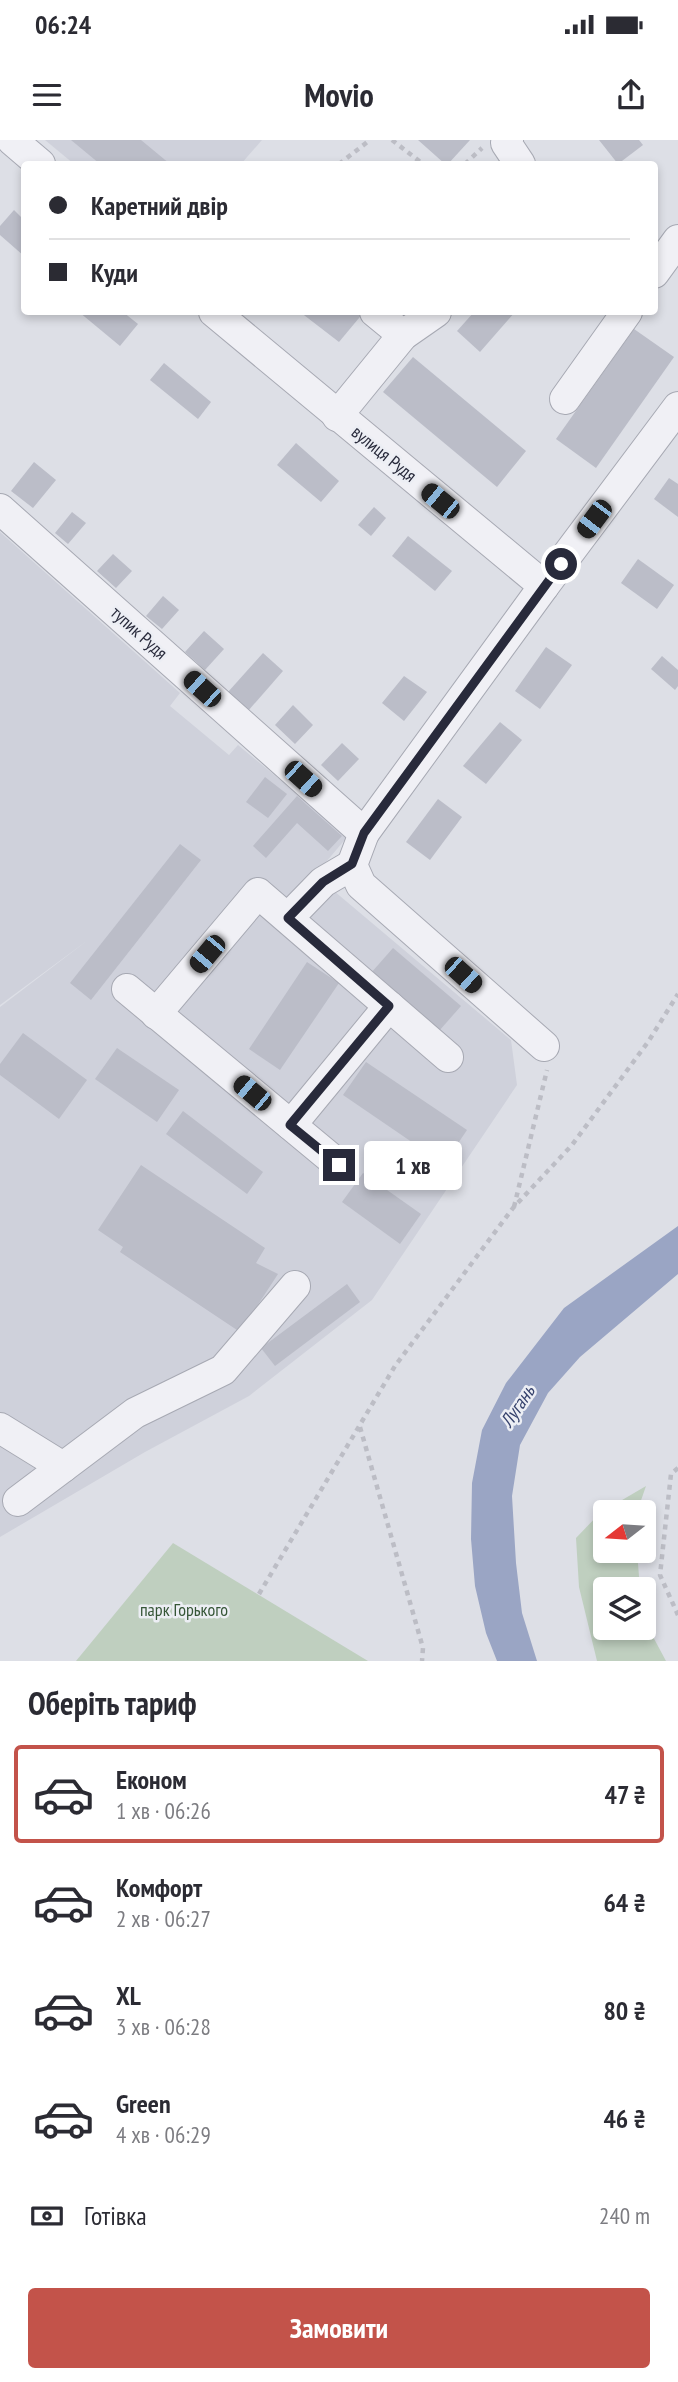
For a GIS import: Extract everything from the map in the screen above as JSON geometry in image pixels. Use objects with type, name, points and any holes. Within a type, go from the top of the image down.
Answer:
[{"type":"street","points":[[12,140],[36,161]]},
{"type":"street","points":[[508,140],[506,143],[518,161]]},
{"type":"street","points":[[658,268],[678,240]]},
{"type":"street","name":"вулиця Рудя","points":[[218,315],[544,586]]},
{"type":"street","points":[[379,315],[403,335]]},
{"type":"street","points":[[337,416],[403,335],[432,315]]},
{"type":"street","points":[[565,399],[625,315]]},
{"type":"street","points":[[288,918],[323,882],[352,864],[364,833],[678,407]]},
{"type":"street","name":"тупик Рудя","points":[[0,509],[364,833]]},
{"type":"street","points":[[352,864],[361,885],[544,1046]]},
{"type":"street","points":[[156,1014],[258,893],[448,1057]]},
{"type":"street","points":[[127,989],[339,1165]]},
{"type":"street","points":[[290,1125],[389,1006]]},
{"type":"street","points":[[18,1501],[135,1413],[223,1370],[295,1286]]},
{"type":"street","points":[[0,1428],[63,1467]]},
{"type":"path","points":[[343,161],[370,140]]},
{"type":"path","points":[[392,140],[419,161]]},
{"type":"path","points":[[258,1594],[396,1366],[513,1208],[572,1145],[648,1042],[678,994]]},
{"type":"path","points":[[513,1208],[548,1063],[544,1046]]},
{"type":"path","points":[[360,1426],[423,1647],[422,1661]]},
{"type":"path","points":[[678,1468],[671,1475],[660,1574],[678,1615]]},
{"type":"shaded area","points":[[45,140],[262,140],[244,161],[70,161]]},
{"type":"shaded area","points":[[0,532],[180,693],[170,706],[229,755],[238,745],[348,836],[315,875],[511,1040],[517,1085],[372,1300],[249,1396],[145,1452],[0,1537],[0,1007],[88,940],[0,1005]]},
{"type":"green space","points":[[646,1486],[641,1500],[622,1500]]},
{"type":"green space","points":[[593,1520],[593,1563],[638,1563],[639,1577],[593,1577],[593,1640],[655,1640],[666,1661],[597,1661],[579,1587],[576,1538]]},
{"type":"green space","name":"парк Горького","points":[[173,1543],[368,1661],[76,1661]]},
{"type":"water","name":"Лугань","points":[[678,1226],[678,1274],[580,1357],[548,1393],[520,1445],[512,1496],[516,1563],[522,1613],[537,1661],[497,1661],[486,1633],[475,1586],[471,1539],[472,1483],[482,1430],[506,1383],[564,1308]]},
{"type":"building","points":[[71,140],[141,140],[166,161],[96,161]]},
{"type":"building","points":[[418,140],[470,140],[451,161],[442,161]]},
{"type":"building","points":[[599,140],[639,140],[643,145],[622,161],[616,161]]},
{"type":"building","points":[[14,210],[21,217],[21,253],[0,235],[0,226]]},
{"type":"building","points":[[83,315],[127,315],[138,324],[120,346]]},
{"type":"building","points":[[304,315],[362,315],[339,342]]},
{"type":"building","points":[[471,315],[512,315],[480,352],[457,331]]},
{"type":"building","points":[[634,329],[674,357],[596,468],[556,439]]},
{"type":"building","points":[[413,357],[526,451],[497,487],[383,392]]},
{"type":"building","points":[[164,363],[211,402],[198,419],[150,380]]},
{"type":"building","points":[[296,443],[339,481],[321,502],[277,465]]},
{"type":"building","points":[[34,462],[56,480],[33,508],[11,491]]},
{"type":"building","points":[[669,478],[678,484],[678,517],[654,499]]},
{"type":"building","points":[[374,507],[386,518],[371,536],[358,525]]},
{"type":"building","points":[[72,512],[86,523],[68,544],[55,533]]},
{"type":"building","points":[[408,536],[452,571],[435,591],[392,556]]},
{"type":"building","points":[[113,554],[132,571],[116,588],[97,571]]},
{"type":"building","points":[[638,559],[674,585],[657,609],[621,583]]},
{"type":"building","points":[[163,596],[179,610],[162,629],[146,616]]},
{"type":"building","points":[[204,631],[224,649],[205,670],[185,652]]},
{"type":"building","points":[[546,647],[572,665],[540,709],[515,691]]},
{"type":"building","points":[[263,653],[283,671],[248,711],[228,692]]},
{"type":"building","points":[[662,656],[678,670],[678,686],[675,690],[651,669]]},
{"type":"building","points":[[404,676],[427,692],[404,721],[382,703]]},
{"type":"building","points":[[293,705],[313,725],[295,744],[275,725]]},
{"type":"building","points":[[500,722],[522,740],[486,784],[463,766]]},
{"type":"building","points":[[342,743],[359,759],[338,781],[321,765]]},
{"type":"building","points":[[265,777],[287,794],[268,818],[246,802]]},
{"type":"building","points":[[297,796],[342,836],[328,851],[297,823],[266,858],[253,846]]},
{"type":"building","points":[[438,799],[462,817],[430,860],[406,842]]},
{"type":"building","points":[[180,844],[201,860],[91,1000],[70,983]]},
{"type":"building","points":[[393,948],[461,1006],[439,1031],[371,973]]},
{"type":"building","points":[[307,962],[339,983],[280,1070],[249,1049]]},
{"type":"building","points":[[23,1033],[87,1080],[59,1119],[0,1075],[0,1064]]},
{"type":"building","points":[[117,1048],[179,1090],[157,1122],[95,1079]]},
{"type":"building","points":[[366,1062],[467,1130],[444,1164],[343,1095]]},
{"type":"building","points":[[183,1111],[263,1172],[247,1194],[166,1134]]},
{"type":"building","points":[[141,1165],[265,1248],[256,1263],[278,1274],[240,1332],[120,1252],[123,1247],[98,1230]]},
{"type":"building","points":[[363,1173],[421,1214],[400,1244],[342,1202]]},
{"type":"building","points":[[347,1284],[360,1302],[275,1366],[261,1348]]},
{"type":"route","points":[[339,1165],[290,1125],[389,1006],[288,918],[323,882],[352,864],[364,833],[561,564]]}]
